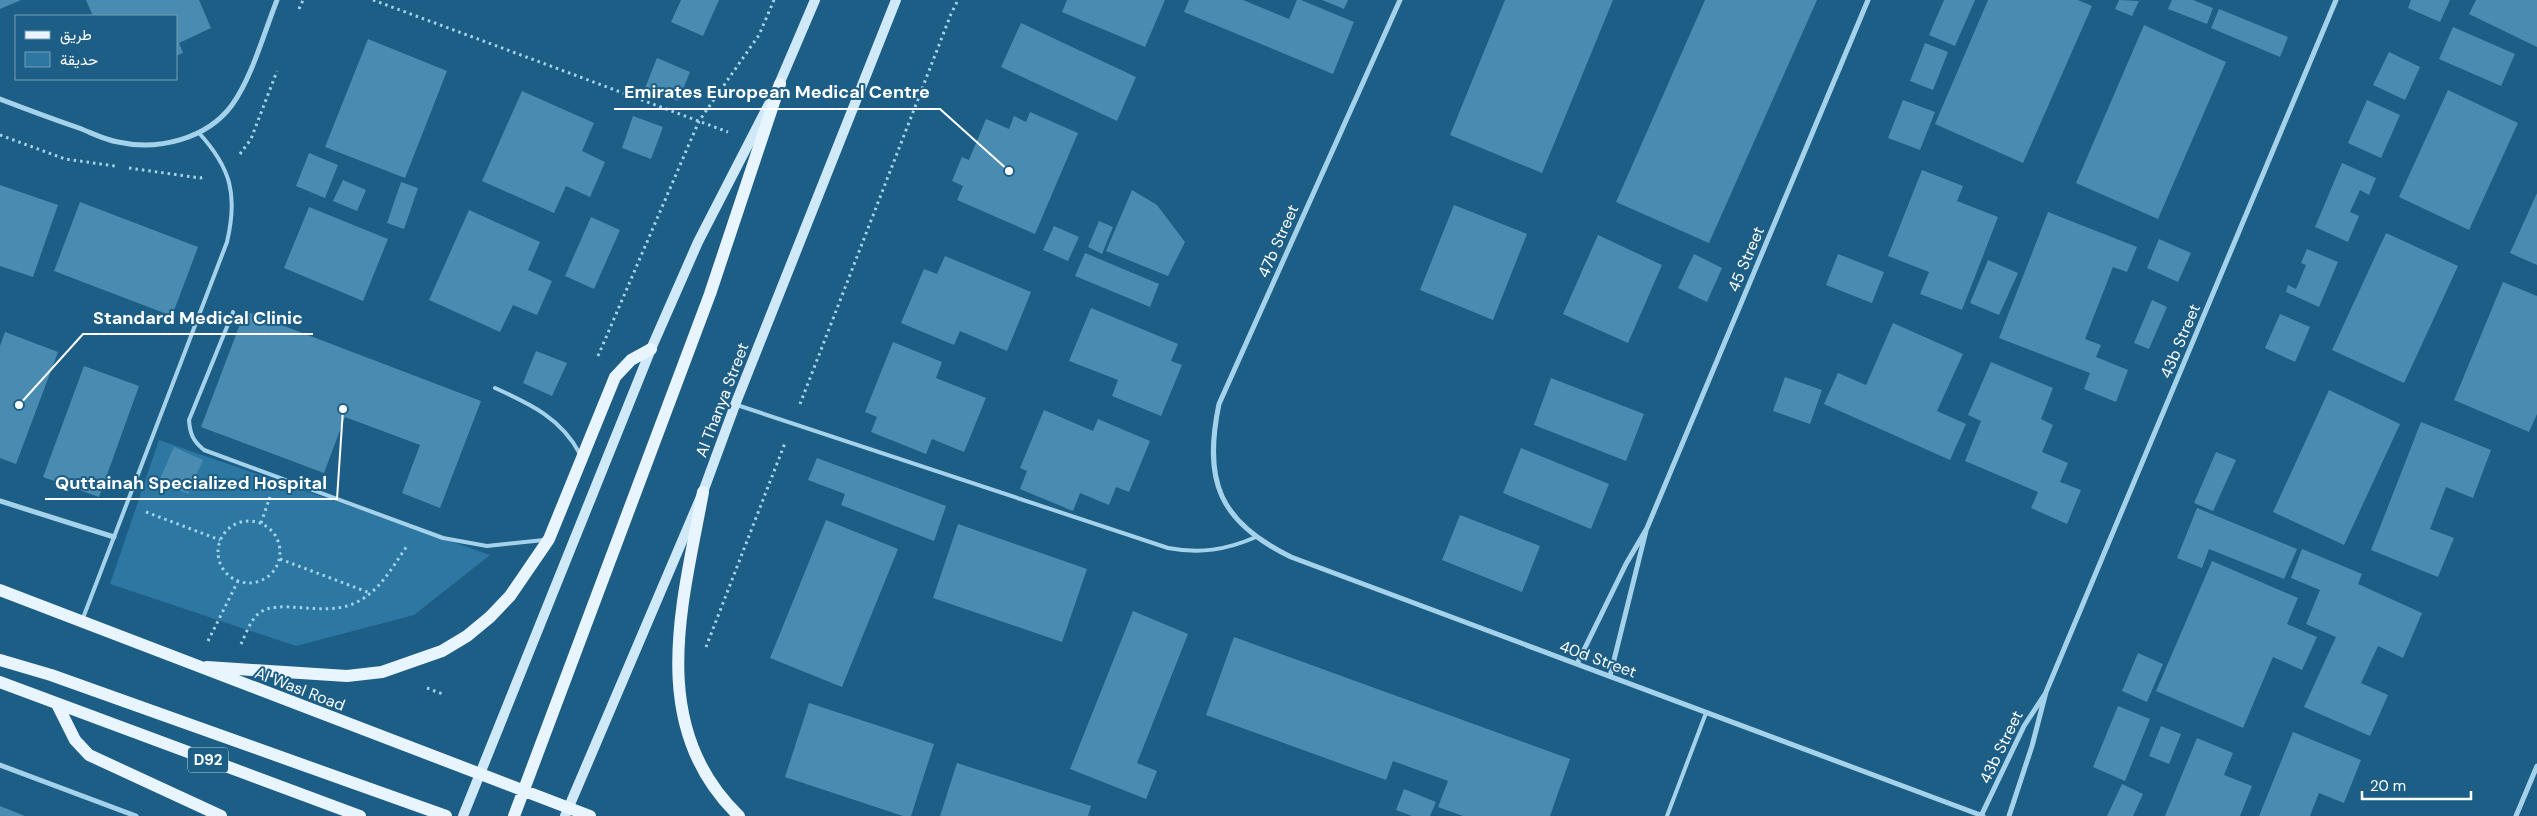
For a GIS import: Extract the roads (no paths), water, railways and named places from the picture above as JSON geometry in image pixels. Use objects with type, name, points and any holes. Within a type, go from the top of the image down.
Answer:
[{"type":"main road","points":[[514,816],[710,294],[780,84],[815,0]]},
{"type":"main road","name":"Al Thanya Street","points":[[567,812],[703,492],[735,405],[896,0]]},
{"type":"main road","points":[[463,816],[651,349],[698,242],[749,140],[780,84]]},
{"type":"main road","points":[[195,666],[347,676],[382,672],[442,651],[467,636],[490,617],[510,596],[549,539],[615,377],[631,360],[651,349]]},
{"type":"main road","points":[[703,492],[679,626],[678,685],[683,714],[703,766],[716,788],[739,816]]},
{"type":"main road","name":"Al Wasl Road","points":[[0,590],[523,791],[567,812],[590,816]]},
{"type":"main road","points":[[0,660],[52,675],[446,816]]},
{"type":"main road","name":"D92","points":[[0,682],[360,816]]},
{"type":"main road","points":[[57,704],[75,740],[89,755],[221,816]]},
{"type":"street","points":[[0,99],[117,142],[159,145],[199,133],[218,122],[239,93],[277,0]]},
{"type":"street","name":"47b Street","points":[[1222,499],[1213,468],[1212,436],[1219,404],[1400,0]]},
{"type":"street","name":"45 Street","points":[[1577,664],[1626,564],[1647,528],[1868,0]]},
{"type":"street","name":"43b Street","points":[[2009,816],[2032,746],[2046,692],[2336,0]]},
{"type":"street","name":"40d Street","points":[[1222,499],[1237,520],[1256,537],[1291,557],[1982,816]]},
{"type":"street","points":[[0,501],[114,537]]},
{"type":"street","name":"45 Street","points":[[1610,676],[1647,528]]},
{"type":"street","name":"43b Street","points":[[1982,816],[2024,726],[2046,692]]},
{"type":"street","points":[[0,765],[136,816]]},
{"type":"street","points":[[2516,816],[2537,766]]},
{"type":"lane","points":[[82,621],[227,242],[232,219],[233,195],[227,172],[215,151],[199,133]]},
{"type":"lane","points":[[233,312],[189,420],[190,432],[195,443],[204,450],[443,538],[487,546],[532,543],[549,539]]},
{"type":"lane","points":[[495,388],[537,407],[552,418],[566,431],[581,457]]},
{"type":"lane","points":[[735,405],[1168,548],[1209,551],[1233,546],[1256,537]]},
{"type":"lane","points":[[1667,816],[1706,713]]},
{"type":"place","name":"Emirates European Medical Centre","points":[[1009,171]]},
{"type":"place","name":"Standard Medical Clinic","points":[[19,405]]},
{"type":"place","name":"Quttainah Specialized Hospital","points":[[343,409]]}]
